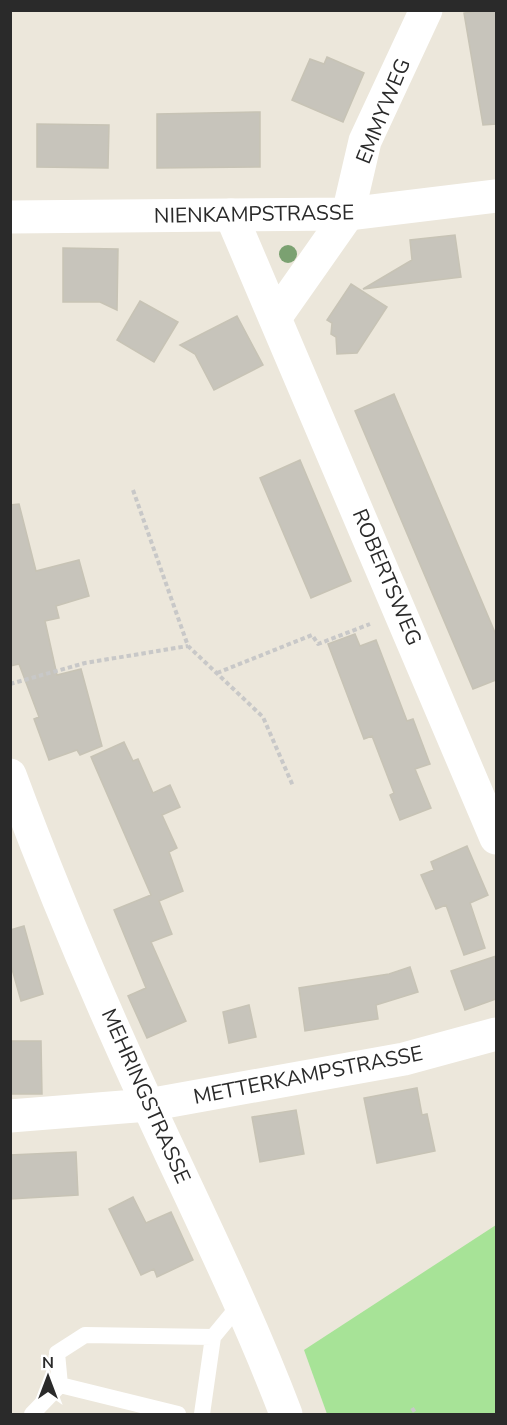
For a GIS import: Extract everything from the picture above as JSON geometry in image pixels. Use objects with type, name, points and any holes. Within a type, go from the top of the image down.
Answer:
[{"type":"street","name":"EMMYWEG","points":[[348,213],[366,141],[426,10]]},
{"type":"street","name":"NIENKAMPSTRASSE","points":[[10,217],[348,213],[496,196]]},
{"type":"street","points":[[275,318],[348,213]]},
{"type":"street","name":"ROBERTSWEG","points":[[231,215],[402,612],[496,838]]},
{"type":"street","name":"MEHRINGSTRASSE","points":[[10,775],[33,836],[148,1106],[241,1303],[286,1414]]},
{"type":"street","name":"METTERKAMPSTRASSE","points":[[10,1116],[148,1106],[404,1059],[496,1034]]},
{"type":"lane","points":[[202,1414],[213,1338],[241,1303]]},
{"type":"lane","points":[[32,1414],[60,1385],[57,1353],[85,1335],[213,1338]]},
{"type":"lane","points":[[60,1385],[178,1414]]},
{"type":"path","points":[[133,490],[188,646],[263,717],[293,786]]},
{"type":"path","points":[[217,673],[312,635],[318,644],[402,612]]},
{"type":"path","points":[[10,684],[85,663],[188,646]]},
{"type":"path","points":[[412,1408],[416,1414]]},
{"type":"green space","points":[[496,1225],[496,1414],[327,1414],[304,1350]]},
{"type":"building","points":[[496,10],[496,124],[483,125],[464,13]]},
{"type":"building","points":[[327,57],[364,73],[343,122],[292,100],[310,59],[324,64]]},
{"type":"building","points":[[260,112],[260,167],[157,168],[157,114]]},
{"type":"building","points":[[37,124],[109,125],[108,168],[37,167]]},
{"type":"building","points":[[455,235],[461,277],[363,289],[412,260],[410,240]]},
{"type":"building","points":[[63,248],[118,249],[117,310],[100,302],[63,302]]},
{"type":"building","points":[[351,284],[387,307],[357,353],[337,354],[336,337],[331,334],[332,323],[327,320]]},
{"type":"building","points":[[140,301],[178,322],[154,362],[117,340]]},
{"type":"building","points":[[237,316],[263,365],[214,390],[195,354],[180,345]]},
{"type":"building","points":[[394,394],[496,635],[496,680],[473,689],[355,411]]},
{"type":"building","points":[[300,460],[351,581],[311,598],[260,478]]},
{"type":"building","points":[[19,504],[36,571],[79,560],[89,596],[56,606],[59,618],[45,621],[57,675],[81,669],[102,746],[80,755],[77,750],[49,760],[34,719],[39,717],[19,664],[10,666],[10,505]]},
{"type":"building","points":[[355,634],[360,646],[376,640],[407,721],[413,719],[430,764],[415,769],[431,808],[400,820],[390,795],[394,793],[372,736],[364,739],[328,644]]},
{"type":"building","points":[[124,742],[133,761],[138,759],[153,793],[170,785],[180,807],[162,815],[177,848],[169,852],[183,891],[159,901],[172,934],[151,942],[186,1021],[147,1038],[128,996],[146,988],[114,910],[151,895],[91,757]]},
{"type":"building","points":[[467,846],[488,895],[470,903],[485,948],[464,955],[446,905],[436,909],[421,875],[434,870],[431,862]]},
{"type":"building","points":[[24,926],[43,994],[21,1001],[10,962],[10,930]]},
{"type":"building","points":[[496,956],[496,999],[465,1010],[451,971]]},
{"type":"building","points":[[410,967],[418,992],[376,1005],[378,1019],[305,1031],[299,988],[389,974]]},
{"type":"building","points":[[249,1005],[256,1037],[229,1043],[223,1012]]},
{"type":"building","points":[[10,1041],[41,1041],[42,1094],[10,1094]]},
{"type":"building","points":[[417,1088],[422,1115],[427,1114],[435,1151],[377,1163],[364,1098]]},
{"type":"building","points":[[296,1110],[304,1154],[260,1162],[252,1117]]},
{"type":"building","points":[[76,1152],[78,1195],[10,1199],[10,1155]]},
{"type":"building","points":[[133,1197],[146,1223],[171,1212],[193,1260],[157,1277],[154,1269],[141,1275],[109,1209]]}]
